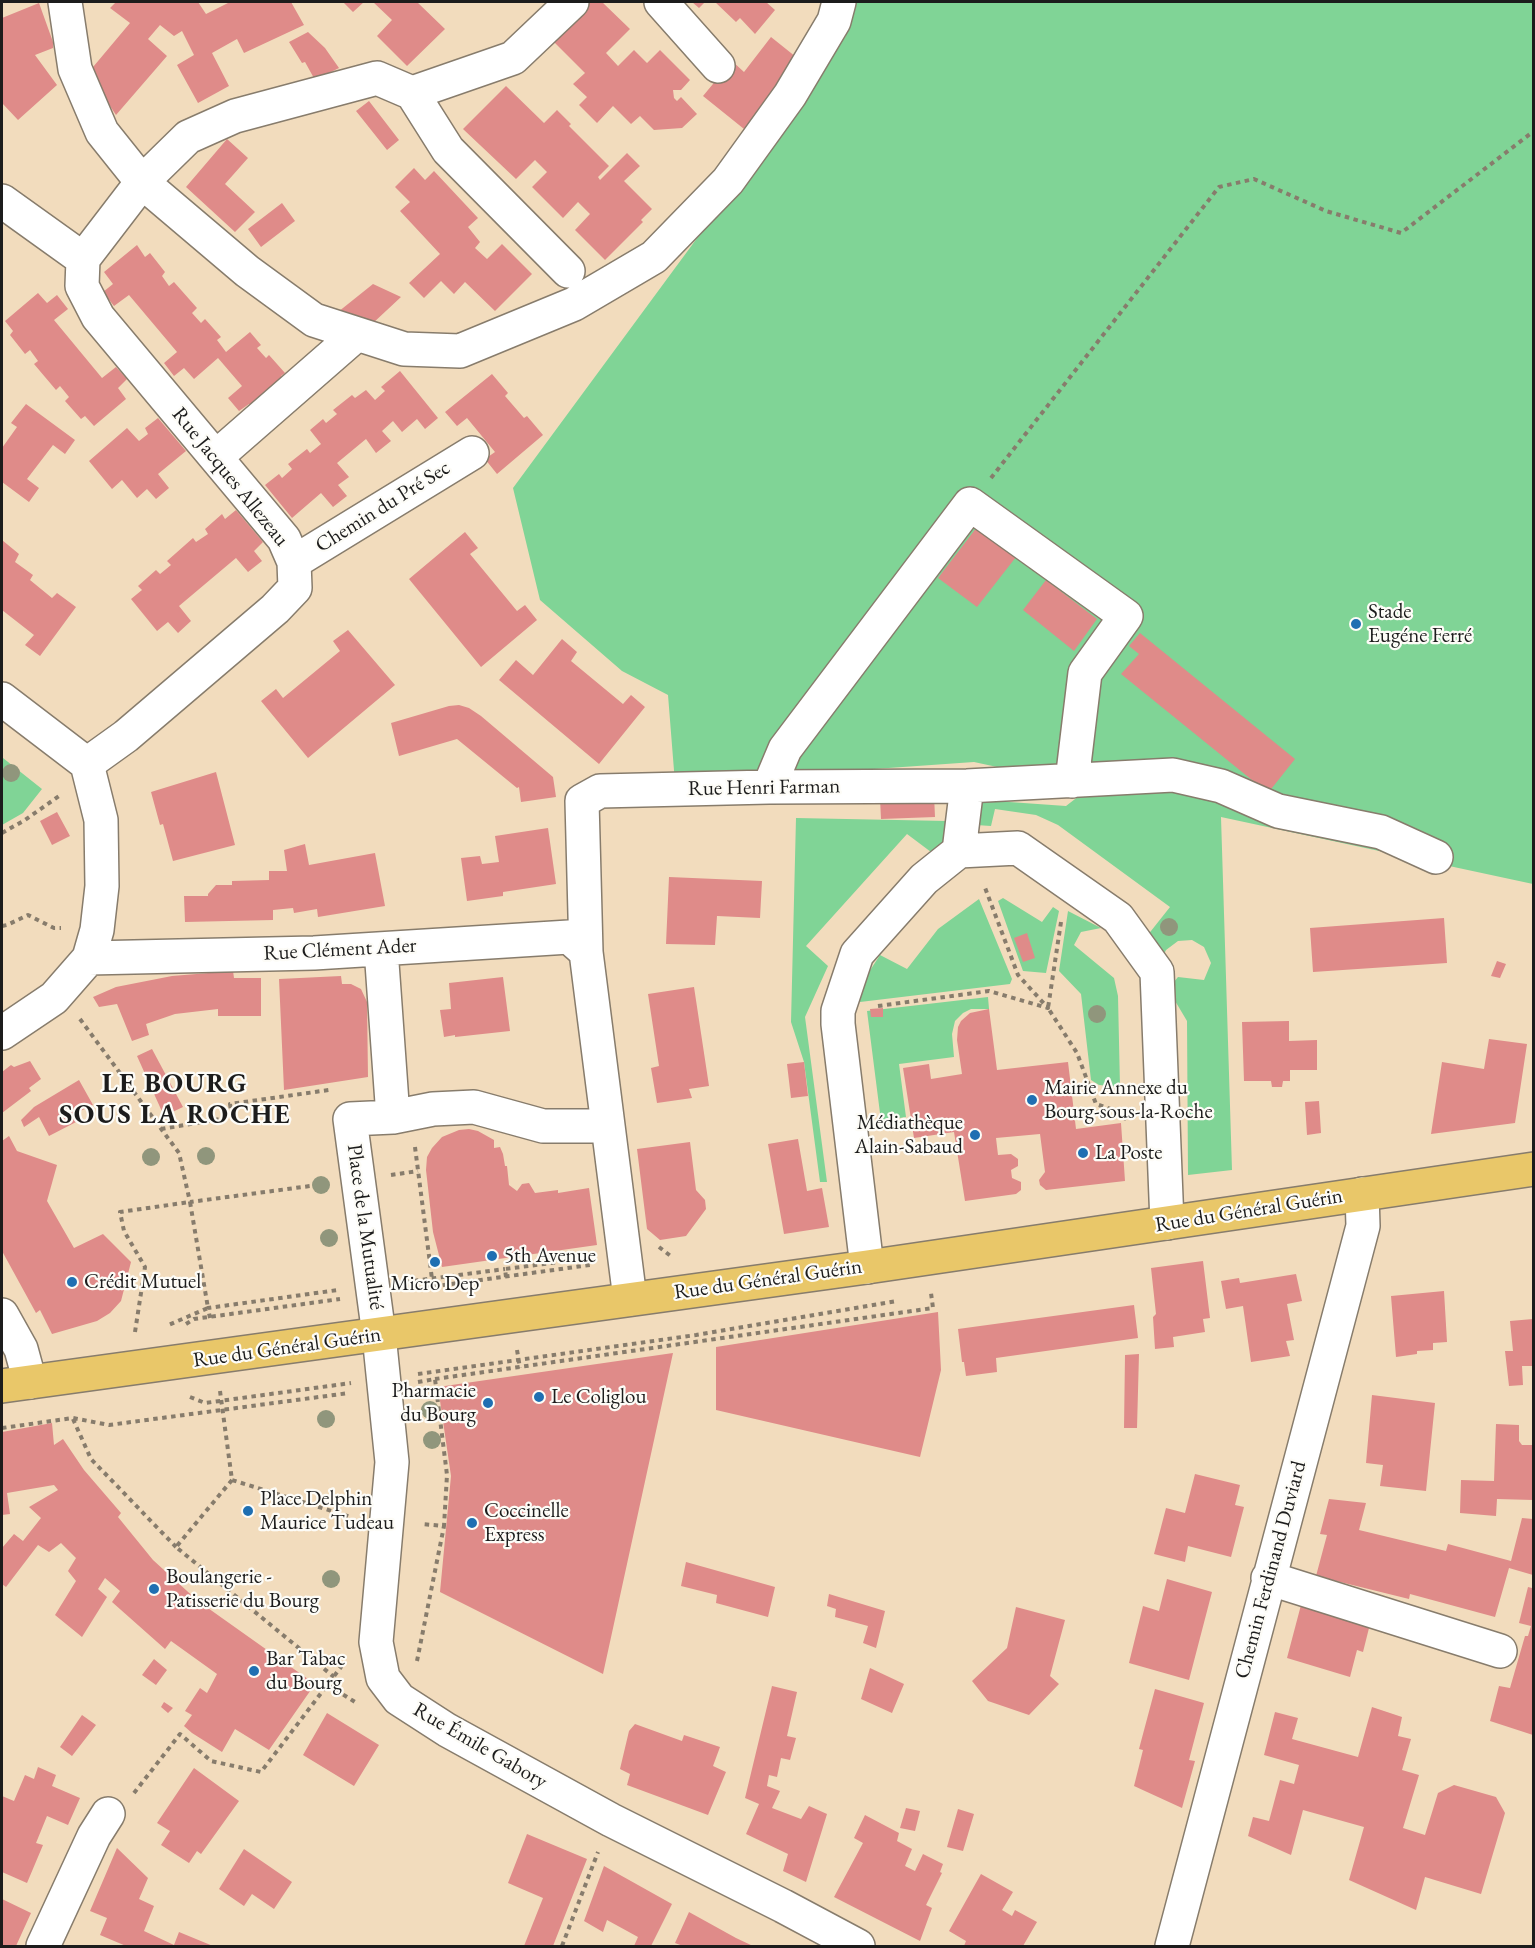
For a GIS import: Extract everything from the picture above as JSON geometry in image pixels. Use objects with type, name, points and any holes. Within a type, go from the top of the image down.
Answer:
[{"type":"main road","name":"Rue du Général Guérin","points":[[16,1384],[867,1267],[1533,1169]]},
{"type":"street","points":[[65,2],[75,69],[102,132],[141,182],[247,271],[314,320],[404,349],[460,351],[574,304],[654,257],[728,181],[783,105],[834,21],[839,2]]},
{"type":"street","points":[[412,93],[513,58],[572,2]]},
{"type":"street","points":[[661,2],[718,66]]},
{"type":"street","points":[[2,201],[83,259],[141,182],[188,137],[235,116],[377,78],[412,93],[448,150],[568,271]]},
{"type":"street","name":"Rue Jacques Allezeau","points":[[83,259],[81,286],[98,317],[284,539],[294,562],[295,588],[275,609],[126,736],[87,764]]},
{"type":"street","points":[[216,457],[357,334]]},
{"type":"street","name":"Chemin du Pré Sec","points":[[294,562],[472,453]]},
{"type":"street","points":[[769,787],[785,749],[970,504],[1126,616],[1085,673],[1072,781]]},
{"type":"street","points":[[2,699],[87,764],[101,820],[102,886],[98,930],[89,958],[54,998],[2,1033]]},
{"type":"street","name":"Rue Henri Farman","points":[[630,1299],[586,952],[582,801],[600,792],[769,787],[967,786],[1173,775],[1221,786],[1278,811],[1381,832],[1437,856]]},
{"type":"street","points":[[965,851],[967,786]]},
{"type":"street","points":[[867,1267],[838,1011],[857,954],[924,879],[965,851],[1018,848],[1118,918],[1157,972],[1167,1223]]},
{"type":"street","name":"Rue Clément Ader","points":[[89,958],[314,953],[569,937],[586,952]]},
{"type":"street","points":[[381,948],[393,1117],[433,1109],[474,1107],[543,1126],[608,1126]]},
{"type":"street","name":"Place de la Mutualité","points":[[379,1335],[350,1119],[393,1117]]},
{"type":"street","name":"Chemin Ferdinand Duviard","points":[[1172,1947],[1363,1226],[1362,1194]]},
{"type":"street","points":[[2,1315],[21,1349],[16,1384]]},
{"type":"street","name":"Rue Émile Gabory","points":[[379,1335],[392,1462],[376,1642],[383,1678],[399,1699],[447,1730],[611,1820],[783,1906],[858,1947]]},
{"type":"street","points":[[1268,1578],[1500,1651]]},
{"type":"street","points":[[43,1947],[94,1836],[108,1814]]},
{"type":"path","points":[[970,504],[1219,188],[1254,179],[1326,211],[1401,233],[1533,131]]},
{"type":"path","points":[[2,833],[60,795]]},
{"type":"path","points":[[965,851],[1018,975],[1048,1008],[1077,1053],[1096,1104],[1116,1111],[1164,1150]]},
{"type":"path","points":[[1048,1008],[1068,882]]},
{"type":"path","points":[[2,926],[28,915],[54,928]]},
{"type":"path","points":[[838,1011],[989,991],[1048,1008]]},
{"type":"path","points":[[54,998],[74,1012],[179,1153],[190,1202],[208,1308],[161,1328]]},
{"type":"path","points":[[135,1332],[145,1267],[124,1231],[120,1212],[418,1171]]},
{"type":"path","points":[[187,1395],[205,1403],[384,1382],[696,1335],[907,1299],[903,1261]]},
{"type":"path","points":[[176,1547],[232,1480],[210,1317]]},
{"type":"path","points":[[126,1333],[144,1331]]},
{"type":"path","points":[[384,1382],[435,1379],[447,1475],[444,1526],[415,1672]]},
{"type":"path","points":[[2,1428],[72,1418],[109,1425],[349,1391],[350,1402]]},
{"type":"path","points":[[72,1418],[91,1460],[176,1547],[334,1677]]},
{"type":"path","points":[[232,1480],[354,1518],[444,1526]]},
{"type":"path","points":[[108,1814],[123,1806],[180,1734],[211,1761],[261,1772],[341,1667],[342,1656]]},
{"type":"path","points":[[562,1947],[611,1820]]},
{"type":"green space","points":[[844,2],[1533,2],[1533,884],[1221,817],[1232,1170],[1188,1175],[1187,1021],[1168,989],[1178,977],[1204,980],[1211,963],[1204,947],[1192,940],[1178,941],[1166,950],[1160,962],[1147,936],[1170,907],[1058,825],[1036,815],[995,809],[991,826],[976,825],[981,800],[1066,806],[1088,789],[1094,788],[974,762],[675,783],[668,695],[622,671],[540,600],[513,488],[846,36]]},
{"type":"green space","points":[[3,758],[42,789],[23,813],[2,825]]},
{"type":"green space","points":[[796,818],[947,821],[944,841],[931,852],[907,834],[806,946],[828,966],[805,1017],[827,1182],[820,1182],[804,1062],[791,1022]]},
{"type":"green space","points":[[1003,898],[1042,922],[1053,907],[1059,911],[1046,973],[1023,971],[998,901]]},
{"type":"green space","points":[[979,899],[1012,979],[1010,984],[860,1002],[856,992],[880,955],[907,969],[938,929]]},
{"type":"green space","points":[[1068,911],[1101,928],[1081,932],[1074,945],[1114,978],[1118,996],[1120,1087],[1099,1085],[1091,1080],[1081,994],[1059,971]]},
{"type":"green space","points":[[988,997],[989,1009],[971,1009],[955,1021],[952,1034],[954,1057],[899,1064],[906,1117],[881,1121],[867,1011]]},
{"type":"building","points":[[116,2],[198,2],[206,14],[230,2],[291,2],[304,25],[244,53],[237,39],[212,53],[229,86],[198,103],[177,65],[194,55],[182,31],[174,36],[160,25],[148,39],[167,56],[116,115],[88,73],[130,23],[110,8]]},
{"type":"building","points":[[343,2],[364,2],[353,12]]},
{"type":"building","points":[[373,2],[417,2],[445,29],[407,66],[377,36],[392,20]]},
{"type":"building","points":[[590,2],[602,2],[630,29],[606,53],[618,66],[634,50],[647,63],[660,50],[690,80],[681,90],[673,90],[677,101],[681,97],[697,114],[682,128],[654,130],[640,116],[631,124],[613,106],[597,123],[579,105],[587,97],[573,84],[585,73],[552,40]]},
{"type":"building","points":[[692,2],[705,2],[699,8]]},
{"type":"building","points":[[715,2],[766,2],[775,10],[755,34],[740,18],[736,22]]},
{"type":"building","points":[[39,3],[53,48],[35,55],[57,85],[18,120],[2,103],[2,18]]},
{"type":"building","points":[[308,32],[325,48],[339,68],[315,80],[305,62],[302,63],[289,42]]},
{"type":"building","points":[[771,37],[796,57],[749,133],[703,96],[732,61],[744,72]]},
{"type":"building","points":[[506,86],[544,123],[557,110],[571,124],[569,126],[609,166],[598,177],[600,180],[627,153],[640,166],[624,181],[652,209],[641,220],[643,222],[605,260],[575,230],[590,214],[578,202],[563,218],[532,187],[547,172],[535,160],[516,179],[463,129]]},
{"type":"building","points":[[369,101],[399,140],[387,150],[356,111]]},
{"type":"building","points":[[227,139],[248,158],[225,184],[255,212],[235,232],[186,187]]},
{"type":"building","points":[[414,168],[425,180],[434,171],[478,218],[468,227],[480,242],[475,248],[487,259],[502,244],[532,274],[495,311],[465,282],[454,294],[441,281],[424,298],[409,283],[440,254],[400,211],[410,202],[395,187]]},
{"type":"building","points":[[282,203],[295,221],[261,247],[248,229]]},
{"type":"building","points":[[137,245],[145,257],[150,253],[165,272],[162,276],[169,286],[174,282],[197,308],[192,313],[201,323],[205,319],[221,337],[217,340],[226,352],[250,332],[261,345],[257,348],[266,358],[269,355],[285,373],[281,376],[290,387],[258,414],[249,404],[239,411],[228,398],[242,386],[218,358],[194,379],[184,368],[174,376],[164,363],[177,352],[129,295],[114,306],[103,292],[113,284],[104,272]]},
{"type":"building","points":[[373,284],[401,297],[372,324],[338,312]]},
{"type":"building","points":[[38,293],[47,303],[57,295],[68,309],[54,320],[102,378],[116,367],[127,379],[118,388],[126,399],[94,426],[85,416],[81,419],[65,401],[69,397],[60,386],[56,390],[34,364],[38,361],[30,350],[25,354],[10,335],[13,331],[5,321]]},
{"type":"building","points":[[400,371],[438,418],[425,429],[417,419],[402,432],[393,421],[382,431],[391,441],[376,453],[366,439],[337,463],[349,477],[338,485],[347,496],[333,507],[321,493],[292,518],[265,485],[279,474],[282,478],[292,469],[288,464],[307,449],[310,453],[321,444],[310,430],[323,419],[326,423],[337,414],[333,410],[352,395],[355,398],[366,390],[375,400],[385,391],[381,387]]},
{"type":"building","points":[[492,374],[508,393],[505,396],[543,435],[497,474],[485,459],[495,452],[467,418],[457,426],[445,412]]},
{"type":"building","points":[[26,404],[75,440],[65,454],[53,445],[27,479],[39,488],[29,502],[2,482],[2,448],[17,427],[11,423]]},
{"type":"building","points":[[158,418],[186,451],[158,474],[169,488],[156,499],[147,489],[137,498],[122,480],[112,489],[89,461],[127,428],[139,441],[148,434],[145,428]]},
{"type":"building","points":[[236,510],[263,542],[254,551],[262,561],[248,572],[236,558],[179,606],[191,621],[178,633],[168,622],[157,631],[131,599],[142,590],[138,586],[156,570],[160,574],[171,565],[167,561],[193,538],[196,542],[208,534],[205,529],[222,514],[225,519]]},
{"type":"building","points":[[977,527],[1016,557],[977,607],[938,578]]},
{"type":"building","points":[[465,532],[478,548],[470,554],[517,611],[525,605],[537,620],[481,667],[409,579]]},
{"type":"building","points":[[2,540],[19,554],[15,562],[33,575],[30,580],[52,598],[57,593],[76,607],[40,656],[25,645],[34,635],[2,610]]},
{"type":"building","points":[[1046,580],[1097,619],[1074,651],[1023,610]]},
{"type":"building","points":[[348,630],[395,685],[308,758],[261,701],[276,689],[283,698],[340,651],[333,641]]},
{"type":"building","points":[[1140,633],[1295,759],[1268,793],[1121,674],[1139,654],[1129,646]]},
{"type":"building","points":[[562,639],[577,652],[571,661],[623,704],[631,695],[645,707],[599,764],[499,680],[516,660],[533,675]]},
{"type":"building","points":[[459,705],[481,716],[553,777],[556,797],[521,802],[519,787],[517,788],[457,739],[399,756],[391,723]]},
{"type":"building","points":[[216,772],[235,845],[173,861],[151,792]]},
{"type":"building","points":[[934,795],[935,817],[881,819],[880,798]]},
{"type":"building","points":[[57,812],[70,836],[52,845],[40,821]]},
{"type":"building","points":[[548,828],[556,884],[503,892],[503,896],[467,901],[461,858],[480,856],[482,864],[499,862],[495,836]]},
{"type":"building","points":[[305,844],[309,865],[375,853],[385,906],[318,917],[317,909],[294,913],[293,908],[273,910],[273,920],[185,922],[184,896],[208,896],[216,885],[232,885],[232,881],[269,880],[269,871],[287,871],[284,850]]},
{"type":"building","points":[[669,877],[762,881],[760,918],[717,916],[715,945],[666,944]]},
{"type":"building","points":[[1444,918],[1447,963],[1313,972],[1310,928]]},
{"type":"building","points":[[1027,933],[1035,958],[1023,962],[1014,938]]},
{"type":"building","points":[[1497,961],[1506,964],[1500,978],[1491,976]]},
{"type":"building","points":[[233,971],[234,978],[261,978],[261,1016],[218,1016],[218,1009],[175,1014],[146,1024],[149,1035],[132,1041],[117,1004],[99,1007],[93,997],[116,987],[172,976]]},
{"type":"building","points":[[341,976],[342,984],[351,984],[361,989],[367,1002],[368,1077],[284,1090],[279,979]]},
{"type":"building","points":[[503,977],[510,1031],[444,1037],[440,1010],[451,1009],[449,983]]},
{"type":"building","points":[[694,987],[709,1086],[689,1089],[692,1098],[657,1103],[651,1068],[659,1066],[648,994]]},
{"type":"building","points":[[883,1008],[883,1017],[871,1017],[870,1009]]},
{"type":"building","points":[[989,1009],[997,1070],[1068,1062],[1076,1129],[1121,1123],[1125,1181],[1046,1190],[1040,1185],[1039,1180],[1045,1172],[1040,1134],[996,1138],[998,1155],[1011,1154],[1018,1159],[1018,1166],[1011,1170],[1012,1178],[1021,1182],[1021,1190],[1016,1194],[965,1201],[954,1132],[914,1138],[903,1068],[929,1064],[931,1079],[962,1074],[957,1040],[958,1027],[970,1013]]},
{"type":"building","points":[[1289,1021],[1289,1041],[1317,1040],[1317,1070],[1290,1070],[1290,1081],[1283,1081],[1282,1087],[1272,1087],[1271,1081],[1244,1081],[1242,1022]]},
{"type":"building","points":[[1489,1039],[1527,1044],[1515,1123],[1431,1134],[1442,1062],[1484,1069]]},
{"type":"building","points":[[152,1049],[183,1107],[164,1116],[137,1056]]},
{"type":"building","points":[[30,1061],[41,1079],[29,1088],[31,1091],[2,1113],[2,1072],[11,1065],[14,1067]]},
{"type":"building","points":[[804,1062],[808,1096],[791,1098],[787,1064]]},
{"type":"building","points":[[79,1080],[93,1105],[74,1114],[78,1121],[49,1136],[39,1117],[24,1127],[21,1120],[34,1107]]},
{"type":"building","points":[[1319,1101],[1321,1133],[1307,1135],[1305,1102]]},
{"type":"building","points":[[469,1129],[494,1140],[494,1148],[500,1147],[505,1166],[507,1166],[509,1185],[517,1191],[522,1184],[529,1183],[535,1193],[558,1190],[558,1193],[589,1188],[597,1245],[442,1267],[433,1232],[426,1170],[427,1157],[442,1137],[459,1130]]},
{"type":"building","name":"Crédit Mutuel","points":[[9,1136],[17,1151],[57,1165],[47,1201],[74,1248],[103,1234],[131,1262],[121,1301],[110,1313],[97,1321],[52,1334],[40,1310],[36,1313],[2,1251],[2,1141]]},
{"type":"building","points":[[798,1139],[807,1191],[822,1188],[829,1227],[784,1234],[768,1144]]},
{"type":"building","points":[[690,1142],[696,1190],[705,1200],[706,1209],[686,1236],[660,1240],[647,1229],[637,1149]]},
{"type":"building","points":[[1203,1261],[1210,1318],[1203,1319],[1205,1332],[1173,1337],[1174,1347],[1155,1349],[1153,1317],[1156,1314],[1151,1268]]},
{"type":"building","points":[[1296,1274],[1302,1301],[1287,1304],[1294,1340],[1286,1341],[1290,1356],[1251,1362],[1243,1306],[1226,1309],[1221,1281],[1239,1278],[1240,1283]]},
{"type":"building","points":[[1444,1291],[1447,1342],[1433,1343],[1433,1350],[1417,1351],[1417,1354],[1396,1357],[1391,1296]]},
{"type":"building","points":[[1134,1305],[1138,1338],[996,1358],[997,1372],[966,1376],[958,1329]]},
{"type":"building","points":[[938,1312],[941,1370],[920,1457],[716,1410],[716,1347]]},
{"type":"building","points":[[1533,1319],[1533,1366],[1522,1366],[1523,1385],[1509,1386],[1505,1351],[1513,1351],[1510,1321]]},
{"type":"building","points":[[673,1353],[603,1674],[440,1592],[451,1476],[438,1387]]},
{"type":"building","points":[[1139,1354],[1137,1428],[1124,1428],[1125,1355]]},
{"type":"building","points":[[1372,1395],[1435,1403],[1426,1491],[1380,1486],[1383,1465],[1366,1463]]},
{"type":"building","points":[[52,1423],[54,1445],[63,1439],[84,1470],[121,1513],[118,1517],[153,1560],[198,1601],[315,1684],[269,1750],[235,1729],[222,1752],[184,1726],[192,1715],[185,1711],[200,1688],[207,1693],[217,1674],[171,1641],[165,1649],[112,1602],[120,1591],[105,1578],[98,1589],[107,1597],[82,1637],[55,1615],[76,1581],[68,1571],[76,1558],[61,1543],[49,1552],[38,1545],[6,1587],[2,1584],[2,1548],[14,1534],[23,1541],[41,1518],[29,1507],[58,1490],[54,1485],[7,1493],[10,1514],[2,1515],[2,1432]]},
{"type":"building","points":[[1496,1424],[1519,1425],[1519,1441],[1522,1445],[1533,1445],[1533,1500],[1497,1499],[1496,1516],[1460,1513],[1461,1480],[1494,1481]]},
{"type":"building","points":[[1195,1474],[1240,1485],[1235,1505],[1244,1507],[1231,1557],[1188,1546],[1185,1562],[1154,1554],[1166,1508],[1185,1513]]},
{"type":"building","points":[[1329,1499],[1366,1503],[1359,1530],[1446,1551],[1448,1544],[1511,1561],[1522,1518],[1533,1519],[1533,1575],[1509,1568],[1495,1617],[1410,1594],[1409,1599],[1316,1576],[1327,1535],[1320,1534]]},
{"type":"building","points":[[686,1562],[775,1587],[768,1617],[716,1603],[717,1595],[681,1586]]},
{"type":"building","points":[[1167,1579],[1212,1592],[1189,1680],[1129,1663],[1143,1606],[1159,1611]]},
{"type":"building","points":[[1533,1583],[1533,1735],[1490,1721],[1499,1686],[1510,1688],[1525,1636],[1528,1636],[1531,1626],[1519,1623],[1528,1587],[1532,1588]]},
{"type":"building","points":[[829,1594],[885,1611],[876,1648],[863,1643],[868,1626],[835,1617],[836,1609],[827,1606]]},
{"type":"building","points":[[1301,1605],[1370,1624],[1363,1652],[1357,1650],[1350,1677],[1287,1658]]},
{"type":"building","points":[[1016,1607],[1065,1620],[1050,1676],[1059,1684],[1029,1715],[988,1701],[972,1681],[1007,1648]]},
{"type":"building","points":[[154,1659],[167,1670],[156,1685],[142,1675]]},
{"type":"building","points":[[870,1668],[904,1684],[892,1713],[861,1699]]},
{"type":"building","points":[[772,1686],[797,1692],[787,1736],[796,1738],[790,1760],[781,1758],[777,1777],[769,1775],[767,1786],[780,1791],[772,1808],[801,1819],[809,1806],[827,1814],[806,1882],[783,1871],[788,1854],[746,1834],[759,1804],[745,1798]]},
{"type":"building","points":[[1155,1689],[1204,1703],[1189,1760],[1195,1761],[1182,1808],[1134,1786],[1143,1750],[1139,1749]]},
{"type":"building","points":[[164,1702],[173,1708],[168,1713],[161,1707]]},
{"type":"building","points":[[1372,1707],[1402,1717],[1398,1736],[1411,1739],[1402,1770],[1419,1775],[1403,1828],[1425,1835],[1438,1793],[1454,1785],[1496,1797],[1505,1813],[1481,1894],[1425,1877],[1416,1910],[1349,1880],[1364,1827],[1303,1810],[1291,1855],[1248,1836],[1253,1817],[1269,1821],[1280,1780],[1294,1784],[1299,1765],[1264,1755],[1275,1712],[1298,1718],[1292,1739],[1358,1757]]},
{"type":"building","points":[[327,1713],[379,1745],[354,1786],[303,1755]]},
{"type":"building","points":[[82,1715],[96,1725],[72,1756],[60,1747]]},
{"type":"building","points":[[635,1724],[682,1741],[684,1735],[720,1747],[713,1766],[726,1772],[708,1815],[627,1785],[630,1774],[620,1769],[629,1731]]},
{"type":"building","points":[[38,1767],[56,1775],[52,1786],[80,1798],[68,1825],[47,1816],[36,1843],[43,1845],[27,1883],[2,1872],[2,1796],[14,1801],[25,1775],[34,1779]]},
{"type":"building","points":[[194,1768],[239,1801],[201,1854],[197,1851],[189,1863],[161,1845],[170,1831],[157,1823]]},
{"type":"building","points":[[906,1808],[920,1811],[915,1831],[900,1828]]},
{"type":"building","points":[[958,1809],[974,1814],[963,1851],[947,1847]]},
{"type":"building","points":[[865,1815],[899,1833],[897,1841],[912,1849],[905,1866],[915,1871],[923,1854],[943,1864],[940,1872],[942,1873],[926,1905],[932,1908],[920,1941],[834,1897],[863,1843],[854,1838]]},
{"type":"building","points":[[527,1834],[587,1859],[553,1946],[524,1946],[543,1898],[508,1883]]},
{"type":"building","points":[[117,1848],[148,1878],[139,1899],[154,1906],[144,1931],[174,1945],[179,1932],[213,1946],[126,1946],[100,1935],[107,1918],[90,1911]]},
{"type":"building","points":[[244,1849],[292,1882],[274,1909],[252,1894],[244,1906],[219,1889]]},
{"type":"building","points":[[604,1866],[672,1904],[651,1946],[634,1946],[638,1937],[607,1920],[603,1932],[584,1921]]},
{"type":"building","points":[[981,1874],[1013,1892],[1002,1910],[1012,1916],[1015,1910],[1037,1922],[1023,1946],[964,1946],[966,1941],[949,1931]]},
{"type":"building","points":[[2,1899],[31,1913],[16,1946],[2,1946]]},
{"type":"building","points":[[689,1912],[753,1946],[683,1946],[675,1943]]},
{"type":"place","name":"Stade Eugéne Ferré","points":[[1356,624]]},
{"type":"place","name":"Mairie Annexe du Bourg-sous-la-Roche","points":[[1032,1100]]},
{"type":"place","name":"Médiathèque Alain-Sabaud","points":[[975,1135]]},
{"type":"place","name":"La Poste","points":[[1083,1153]]},
{"type":"place","name":"5th Avenue","points":[[492,1256]]},
{"type":"place","name":"Micro Dep","points":[[435,1262]]},
{"type":"place","name":"Crédit Mutuel","points":[[72,1282]]},
{"type":"place","name":"Le Coliglou","points":[[539,1397]]},
{"type":"place","name":"Pharmacie du Bourg","points":[[488,1403]]},
{"type":"place","name":"Place Delphin Maurice Tudeau","points":[[248,1511]]},
{"type":"place","name":"Coccinelle Express","points":[[472,1523]]},
{"type":"place","name":"Boulangerie - Patisserie du Bourg","points":[[154,1589]]},
{"type":"place","name":"Bar Tabac du Bourg","points":[[254,1671]]},
{"type":"district","name":"LE BOURG SOUS LA ROCHE","points":[[175,1100]]}]
